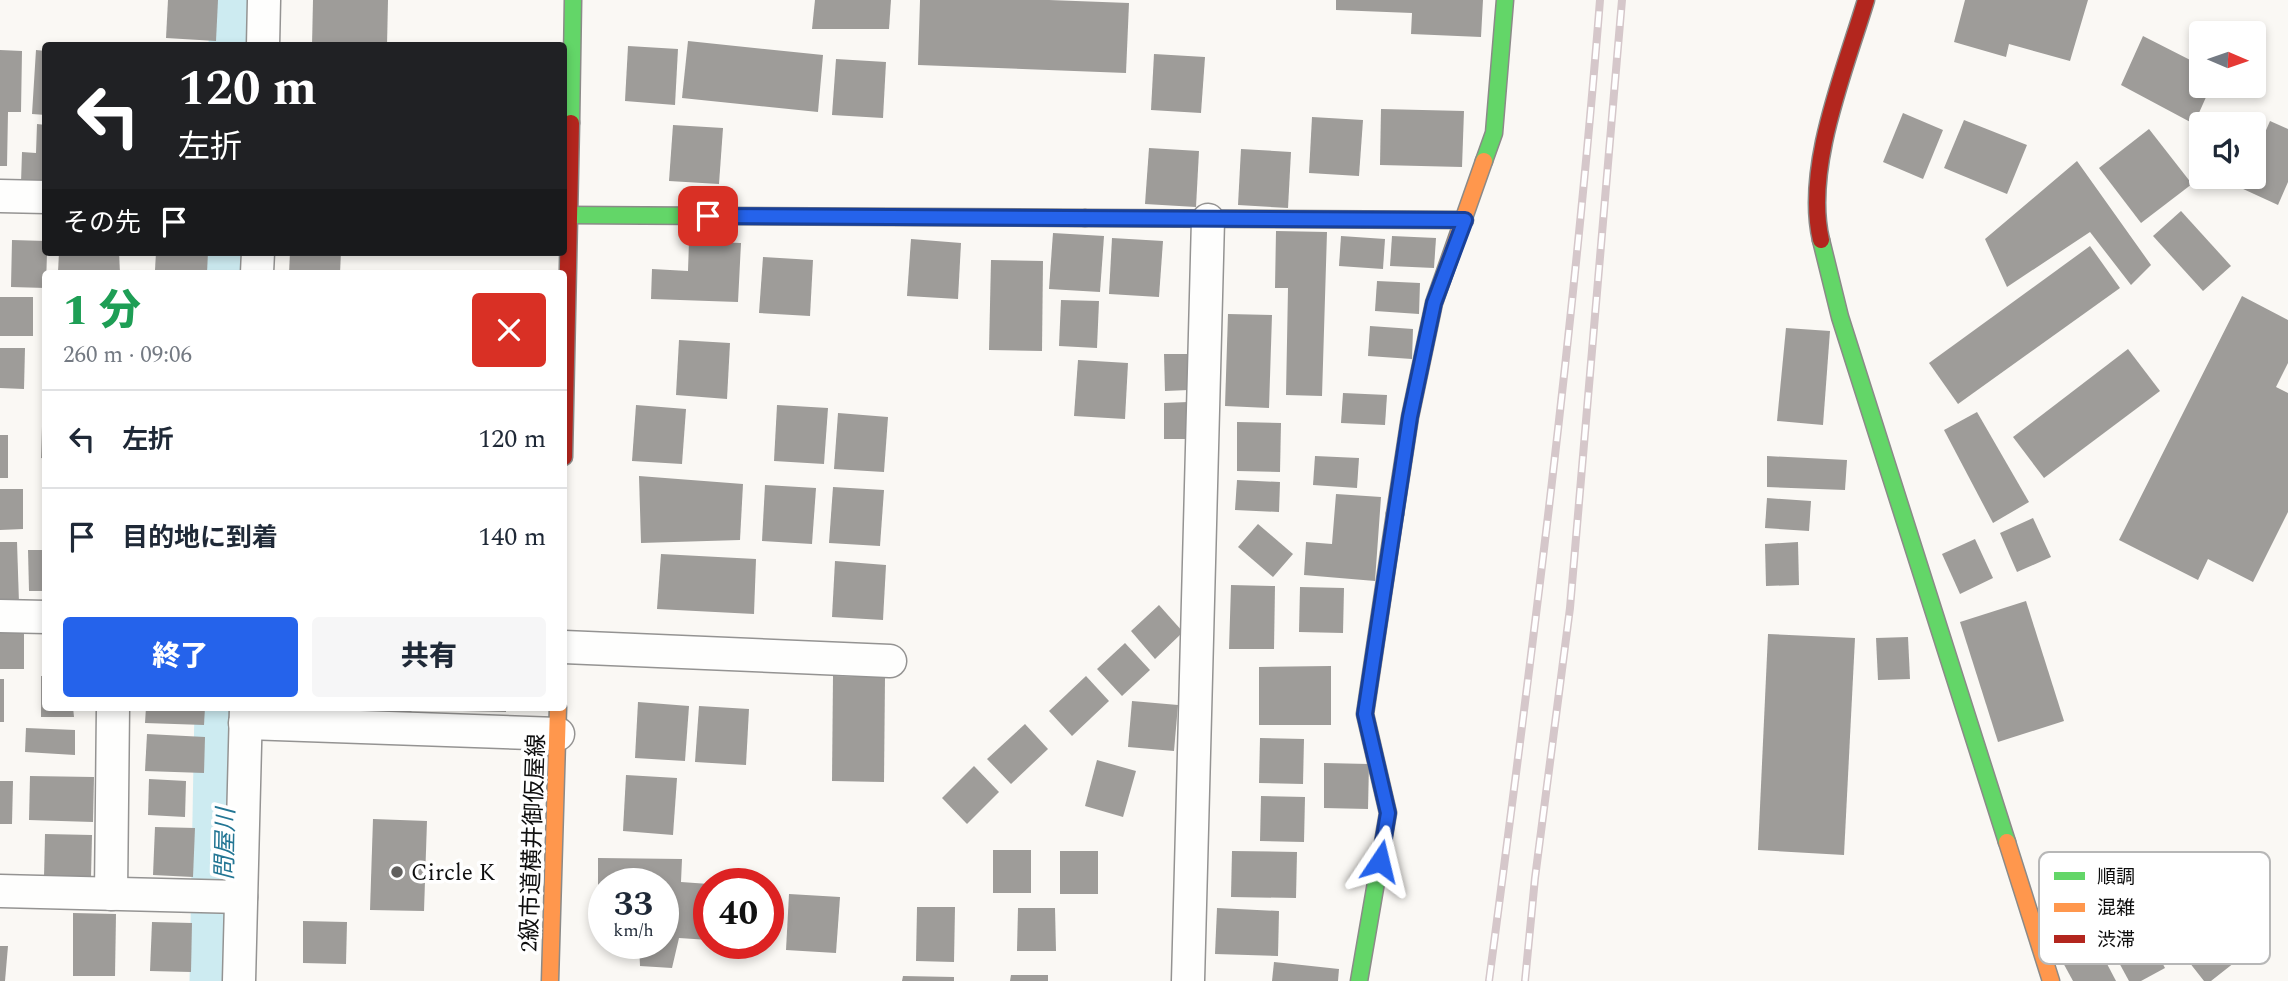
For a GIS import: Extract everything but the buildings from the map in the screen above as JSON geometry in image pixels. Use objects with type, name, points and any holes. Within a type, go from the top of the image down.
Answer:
[{"type":"street","points":[[262,42],[264,0]]},
{"type":"street","points":[[567,184],[573,0]]},
{"type":"street","points":[[1359,981],[1388,813],[1365,714],[1410,417],[1434,303],[1494,133],[1505,0]]},
{"type":"street","points":[[1866,0],[1823,142],[1816,218],[1840,317],[2039,946]]},
{"type":"street","points":[[0,196],[42,197]]},
{"type":"street","points":[[567,215],[1465,220]]},
{"type":"street","points":[[1188,981],[1209,220]]},
{"type":"street","points":[[0,616],[42,617]]},
{"type":"street","points":[[567,647],[890,661]]},
{"type":"street","points":[[111,894],[113,711]]},
{"type":"street","points":[[239,981],[246,715],[558,721]]},
{"type":"street","name":"2級市道横井御仮屋線","points":[[550,981],[558,721]]},
{"type":"street","points":[[0,891],[241,897]]},
{"type":"street","points":[[2045,964],[2050,981]]},
{"type":"waterway","name":"問屋川","points":[[241,42],[242,0]]},
{"type":"waterway","name":"問屋川","points":[[236,270],[237,256]]},
{"type":"waterway","name":"問屋川","points":[[222,981],[227,711]]},
{"type":"railway","points":[[1489,981],[1565,369],[1600,0]]},
{"type":"railway","points":[[1525,981],[1535,878],[1570,608],[1622,0]]},
{"type":"traffic: fast","points":[[571,123],[573,0]]},
{"type":"traffic: fast","points":[[1484,161],[1494,133],[1505,0]]},
{"type":"traffic: fast","points":[[567,215],[1085,218]]},
{"type":"traffic: fast","points":[[1821,240],[1840,317],[2007,842]]},
{"type":"traffic: fast","points":[[1359,981],[1388,813],[1365,714],[1395,514]]},
{"type":"traffic: slow","points":[[1395,514],[1410,417],[1434,303],[1484,161]]},
{"type":"traffic: slow","points":[[1085,218],[1465,220]]},
{"type":"traffic: slow","points":[[550,981],[558,711]]},
{"type":"traffic: slow","points":[[2007,842],[2039,943]]},
{"type":"traffic: slow","points":[[2046,964],[2051,981]]},
{"type":"traffic: jam","points":[[1821,240],[1817,212],[1822,151],[1838,88],[1866,0]]},
{"type":"traffic: jam","points":[[567,314],[571,123]]},
{"type":"place","name":"Circle K","points":[[397,872]]},
{"type":"route","points":[[708,216],[1465,220],[1434,303],[1410,417],[1365,714],[1388,813],[1380,861]]}]
